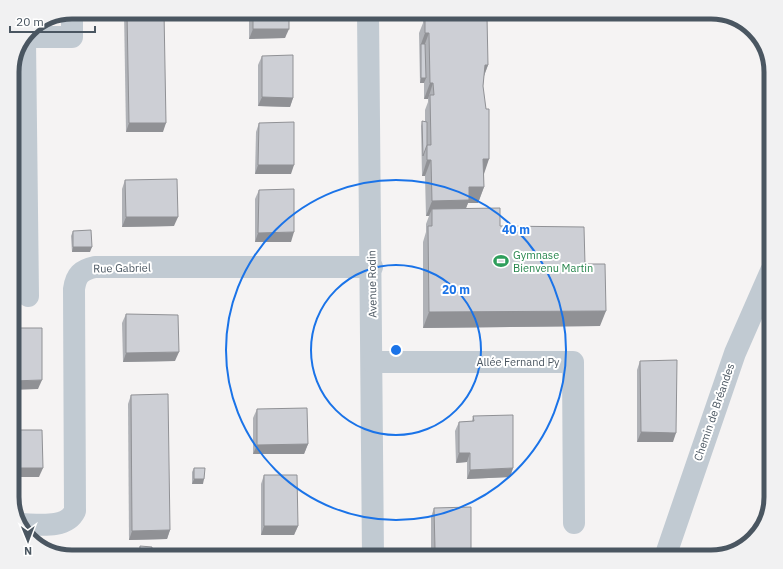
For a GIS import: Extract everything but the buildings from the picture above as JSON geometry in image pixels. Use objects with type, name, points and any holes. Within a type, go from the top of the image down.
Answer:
[{"type":"street","points":[[34,36],[72,37],[72,19]]},
{"type":"street","name":"Avenue Rodin","points":[[368,19],[374,550]]},
{"type":"street","points":[[25,48],[28,296]]},
{"type":"street","name":"Rue Gabriel","points":[[48,524],[60,524],[67,521],[75,511],[74,289],[79,274],[86,269],[95,267],[372,267]]},
{"type":"street","name":"Chemin de Bréandes","points":[[667,550],[735,353],[764,287]]},
{"type":"street","name":"Allée Fernand Py","points":[[373,362],[573,362],[574,523]]},
{"type":"place","name":"Gymnase Bienvenu Martin","points":[[501,261]]}]
